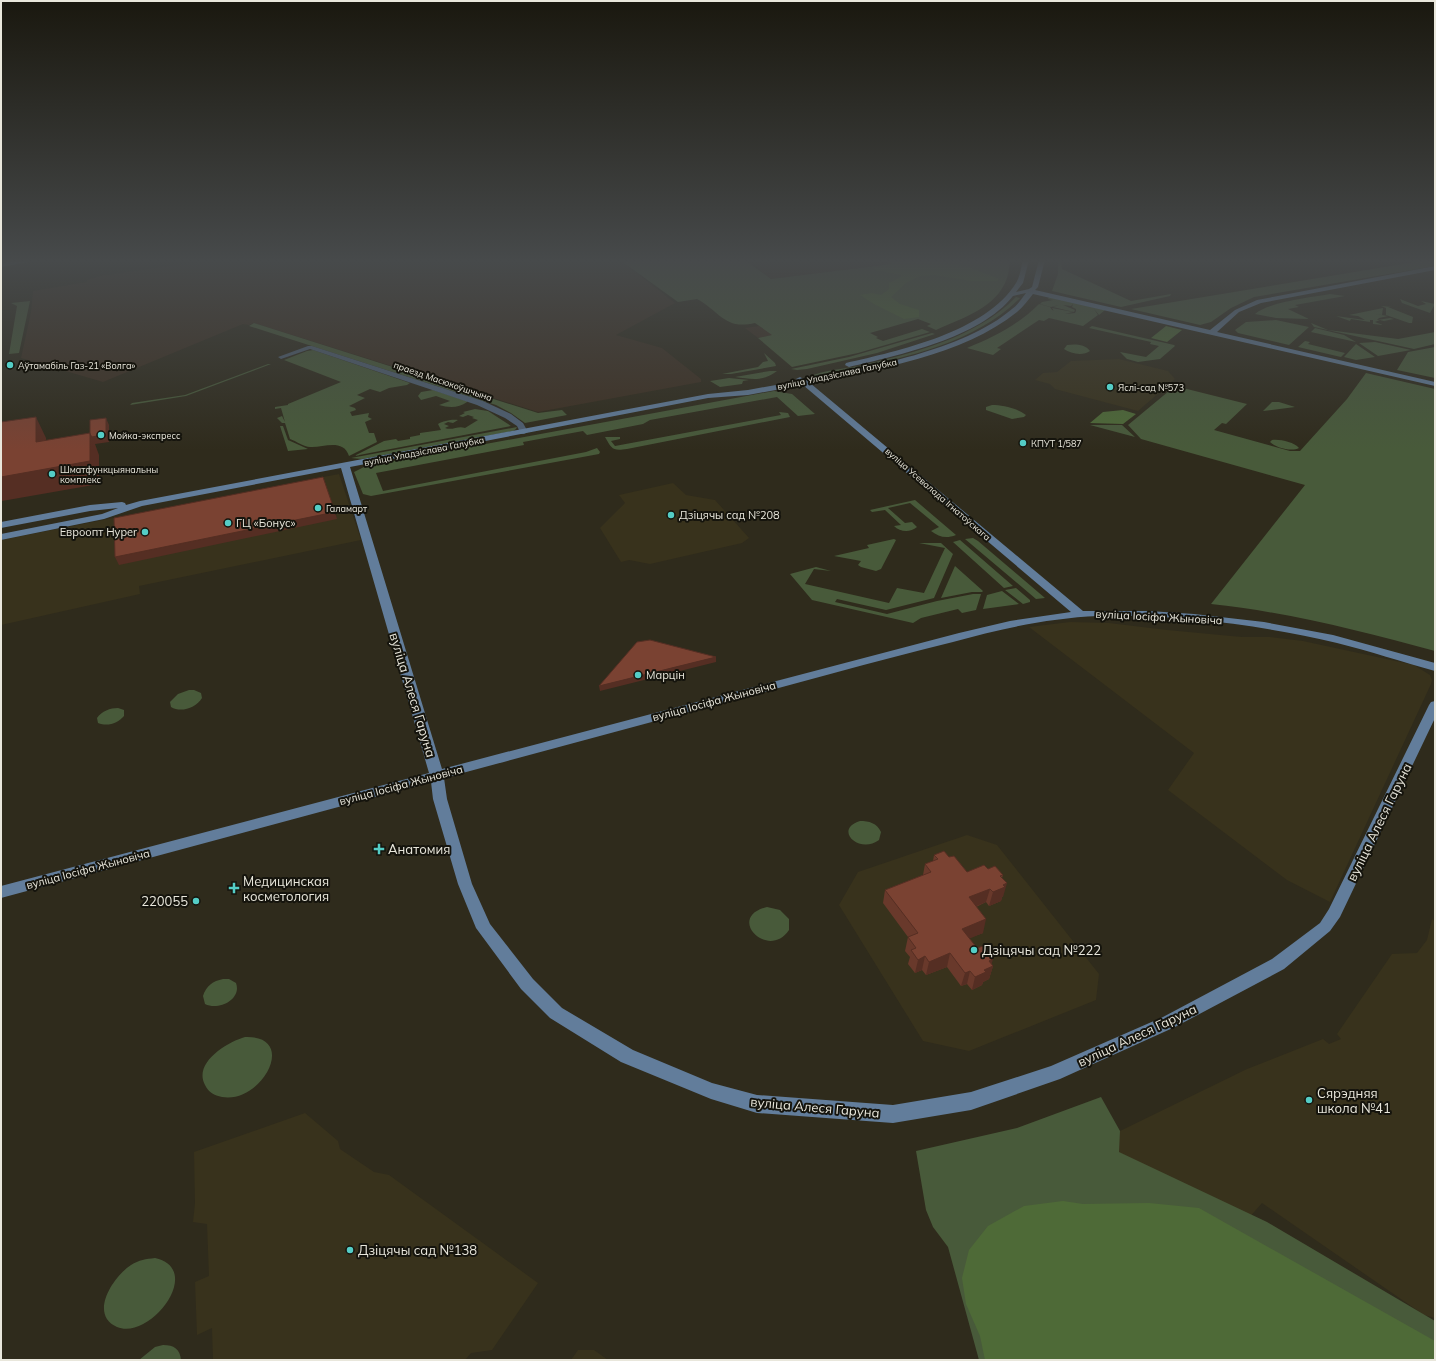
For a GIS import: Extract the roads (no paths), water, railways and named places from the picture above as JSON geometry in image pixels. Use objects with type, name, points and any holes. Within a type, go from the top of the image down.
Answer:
[{"type":"main road","name":"вуліца Уладзіслава Галубка","points":[[840,367],[901,351],[950,334],[971,324]]},
{"type":"main road","name":"вуліца Уладзіслава Галубка","points":[[1,525],[90,508],[140,504],[708,396],[737,394],[801,377],[898,361],[960,341],[995,324]]},
{"type":"main road","points":[[1176,324],[1435,384]]},
{"type":"main road","points":[[1212,332],[1222,324]]},
{"type":"main road","name":"вуліца Усевалада Ігнатоўскага","points":[[801,377],[968,521],[1080,614]]},
{"type":"main road","name":"вуліца Уладзіслава Галубка","points":[[708,396],[731,388],[756,383]]},
{"type":"main road","name":"вуліца Алеся Гаруна","points":[[345,466],[437,776],[440,799],[462,876],[484,928],[527,984],[556,1013],[627,1056],[719,1093],[757,1104],[893,1114],[971,1101],[1054,1073],[1169,1022],[1278,964],[1325,927],[1335,913],[1435,705]]},
{"type":"main road","name":"вуліца Уладзіслава Галубка","points":[[1,537],[104,516],[140,504]]},
{"type":"main road","name":"вуліца Іосіфа Жыновіча","points":[[1,892],[968,634],[1057,616],[1136,613],[1242,622],[1317,636],[1435,667]]},
{"type":"street","name":"праезд Масюкоўшчына","points":[[281,357],[310,347],[480,403],[508,416],[520,425],[524,432]]},
{"type":"place","name":"Аўтамабіль Газ-21 «Волга»","points":[[10,365]]},
{"type":"place","name":"Яслі-сад №573","points":[[1110,387]]},
{"type":"place","name":"Мойка-экспресс","points":[[101,435]]},
{"type":"place","name":"КПУТ 1/587","points":[[1023,443]]},
{"type":"place","name":"Шматфункцыянальны комплекс","points":[[52,474]]},
{"type":"place","name":"Галамарт","points":[[318,508]]},
{"type":"place","name":"Дзіцячы сад №208","points":[[671,515]]},
{"type":"place","name":"ГЦ «Бонус»","points":[[228,523]]},
{"type":"place","name":"Евроопт Hyper","points":[[145,532]]},
{"type":"place","name":"Марцін","points":[[638,675]]},
{"type":"place","name":"Анатомия","points":[[379,849]]},
{"type":"place","name":"Медицинская косметология","points":[[234,888]]},
{"type":"place","name":"220055","points":[[196,901]]},
{"type":"place","name":"Дзіцячы сад №222","points":[[974,950]]},
{"type":"place","name":"Сярэдняя школа №41","points":[[1309,1100]]},
{"type":"place","name":"Дзіцячы сад №138","points":[[350,1250]]}]
